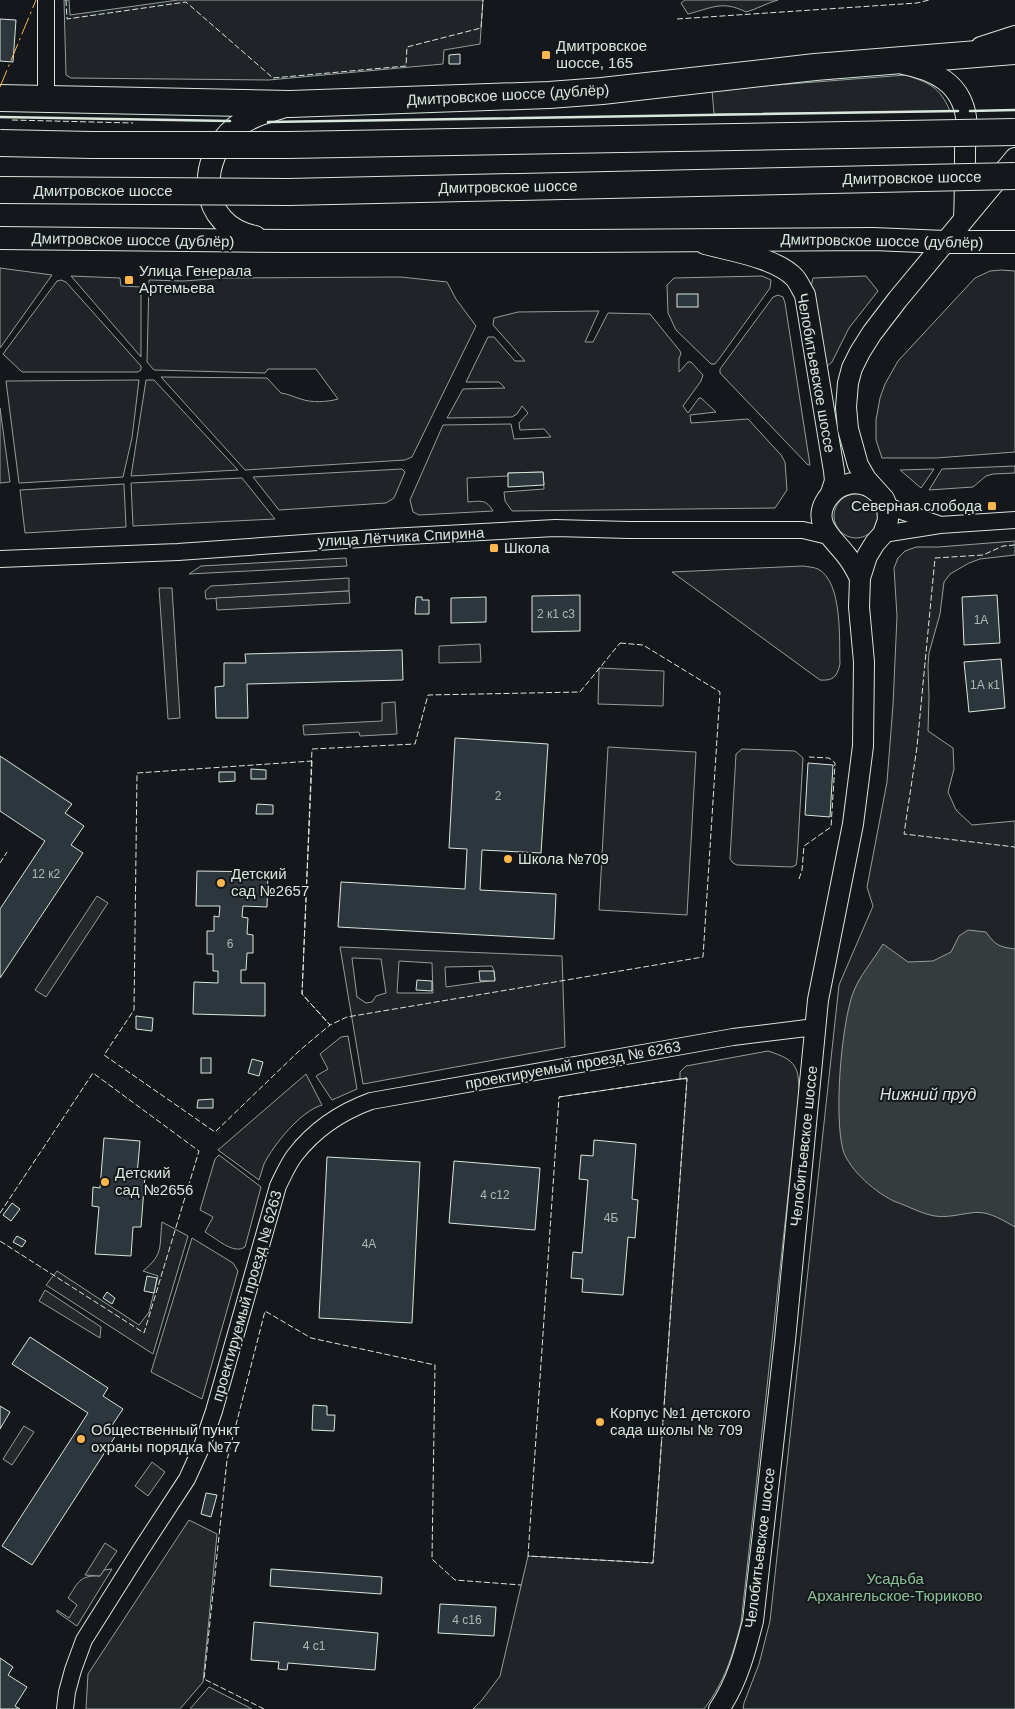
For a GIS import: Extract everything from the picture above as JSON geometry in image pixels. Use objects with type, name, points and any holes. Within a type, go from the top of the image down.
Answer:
[{"type":"highway","name":"Дмитровское шоссе (дублёр)","points":[[0,98],[290,104],[549,95],[886,61],[1015,51]]},
{"type":"highway","points":[[0,143],[288,145],[1015,132]]},
{"type":"highway","name":"Дмитровское шоссе","points":[[0,190],[288,192],[1015,176]]},
{"type":"main road","points":[[288,241],[252,236],[228,227],[214,209],[210,197],[209,182],[210,168],[216,153],[225,138],[235,127],[251,117],[290,104]]},
{"type":"main road","name":"Дмитровское шоссе (дублёр)","points":[[0,238],[288,241],[586,241],[873,238],[945,242],[1015,242]]},
{"type":"street","points":[[46,0],[46,99]]},
{"type":"street","points":[[956,55],[1015,36]]},
{"type":"street","points":[[886,61],[922,68],[942,78],[954,88],[961,99],[966,118],[964,218]]},
{"type":"street","name":"Челобитьевское шоссе","points":[[718,1709],[729,1694],[741,1664],[753,1621],[784,1350],[818,1000],[853,824],[863,746],[864,662],[859,607],[860,578],[867,556],[888,520],[883,500],[866,479],[858,465],[848,429],[846,407],[848,383],[852,368],[872,333],[964,218],[1015,158]]},
{"type":"street","name":"Челобитьевское шоссе","points":[[688,239],[767,261],[786,270],[796,279],[805,296],[835,482],[822,512]]},
{"type":"street","points":[[831,494],[842,486],[855,483],[868,486],[883,500],[940,525]]},
{"type":"street","points":[[803,530],[822,512]]},
{"type":"street","points":[[822,512],[824,528],[853,563],[860,578]]},
{"type":"street","points":[[833,540],[854,550],[865,548],[879,538],[940,525],[1015,520]]},
{"type":"street","name":"улица Лётчика Спирина","points":[[0,559],[178,552],[389,537],[555,528],[803,530],[833,540]]},
{"type":"street","name":"проектируемый проезд № 6263","points":[[66,1709],[67,1692],[84,1640],[188,1479],[214,1411],[278,1186],[294,1157],[312,1135],[336,1117],[356,1106],[385,1098],[747,1034],[815,1027]]},
{"type":"green space","points":[[64,0],[69,0],[70,15],[178,0],[483,0],[480,44],[444,50],[443,64],[269,80],[71,78],[66,75]]},
{"type":"green space","points":[[685,0],[778,0],[746,12],[730,6],[717,6],[688,14],[681,3]]},
{"type":"green space","points":[[906,75],[938,91],[950,111],[714,114],[712,90]]},
{"type":"green space","points":[[0,268],[52,275],[0,348]]},
{"type":"green space","points":[[990,271],[1015,271],[1015,452],[936,458],[882,458],[876,440],[876,420],[885,384],[898,361],[975,278]]},
{"type":"green space","points":[[71,276],[120,278],[121,286],[141,287],[141,357]]},
{"type":"green space","points":[[762,276],[771,280],[770,288],[719,359],[715,364],[711,364],[676,330],[668,313],[667,285],[674,278]]},
{"type":"green space","points":[[866,276],[878,291],[849,328],[832,362],[824,369],[811,287],[813,278]]},
{"type":"green space","points":[[401,277],[447,282],[456,299],[476,326],[412,457],[405,460],[245,470],[161,377],[267,378],[281,393],[310,401],[320,402],[338,399],[316,369],[268,369],[265,373],[154,370],[147,362],[149,280]]},
{"type":"green space","points":[[57,281],[66,282],[141,366],[141,370],[138,372],[22,372],[3,354]]},
{"type":"green space","points":[[778,295],[783,297],[785,303],[810,465],[720,373],[720,369],[773,297]]},
{"type":"green space","points":[[599,311],[585,342],[593,342],[608,313],[650,314],[680,351],[679,372],[688,362],[691,362],[703,375],[701,381],[683,406],[688,413],[699,398],[701,398],[716,412],[690,415],[691,423],[748,419],[781,455],[785,462],[787,490],[775,508],[512,511],[505,501],[504,492],[544,489],[543,472],[508,473],[508,476],[467,478],[468,502],[483,502],[488,504],[493,511],[419,515],[413,512],[410,500],[443,425],[511,424],[514,439],[551,437],[544,429],[520,430],[519,423],[528,413],[522,406],[517,414],[512,417],[447,418],[463,389],[505,388],[499,382],[466,382],[488,337],[494,337],[515,361],[525,361],[493,325],[494,318],[518,312]]},
{"type":"green space","points":[[139,380],[132,438],[123,477],[19,483],[6,381]]},
{"type":"green space","points":[[146,380],[154,380],[238,470],[131,476]]},
{"type":"green space","points":[[0,408],[10,482],[0,483]]},
{"type":"green space","points":[[1015,466],[1015,473],[986,476],[973,487],[929,490],[942,469]]},
{"type":"green space","points":[[402,469],[405,472],[394,498],[386,503],[279,510],[253,477]]},
{"type":"green space","points":[[934,469],[921,488],[900,470]]},
{"type":"green space","points":[[242,478],[275,519],[133,526],[131,483]]},
{"type":"green space","points":[[124,484],[126,527],[25,533],[20,490]]},
{"type":"green space","points":[[856,494],[868,498],[874,504],[878,516],[874,528],[868,534],[856,538],[844,534],[838,528],[834,516],[838,504],[844,498]]},
{"type":"green space","name":"Усадьба Архангельское-Тюриково","points":[[1015,541],[1015,555],[980,559],[969,563],[950,574],[944,582],[940,614],[929,653],[928,731],[953,748],[954,769],[948,792],[956,810],[972,825],[1015,821],[1015,1709],[743,1709],[759,1664],[770,1621],[839,985],[873,906],[867,887],[887,782],[893,705],[897,616],[894,568],[898,558],[905,551],[916,547]]},
{"type":"green space","points":[[346,558],[347,566],[189,574],[201,566]]},
{"type":"green space","points":[[803,566],[818,569],[826,576],[832,586],[836,599],[840,664],[836,675],[828,680],[820,680],[672,572]]},
{"type":"green space","points":[[349,578],[349,591],[206,599],[205,591],[211,586]]},
{"type":"green space","points":[[480,644],[481,662],[439,663],[439,646]]},
{"type":"green space","points":[[599,668],[664,671],[663,706],[598,704]]},
{"type":"green space","points":[[608,747],[696,752],[687,915],[599,910]]},
{"type":"green space","points":[[742,749],[795,751],[803,758],[797,860],[796,865],[792,867],[737,865],[730,859],[736,754]]},
{"type":"green space","points":[[340,947],[562,956],[565,1047],[363,1084]],"holes":[[[352,958],[381,959],[386,993],[376,996],[372,1002],[366,1003],[357,997]],[[399,961],[432,963],[433,993],[397,993]],[[492,966],[495,980],[446,987],[445,967]]]},
{"type":"green space","points":[[348,1036],[357,1089],[332,1100],[316,1076],[328,1069],[320,1054],[341,1037]]},
{"type":"green space","points":[[768,1051],[785,1058],[794,1066],[797,1071],[799,1096],[741,1623],[723,1678],[704,1709],[473,1709],[500,1676],[528,1556],[653,1563],[687,1079],[680,1079],[680,1072],[686,1066]]},
{"type":"green space","points":[[306,1074],[322,1105],[305,1114],[281,1138],[264,1164],[259,1180],[218,1150]]},
{"type":"green space","points":[[219,1155],[261,1187],[245,1247],[240,1249],[225,1245],[205,1232],[213,1217],[200,1210],[215,1159]]},
{"type":"green space","points":[[162,1222],[188,1236],[153,1354],[46,1285],[57,1271],[139,1325],[149,1312],[158,1276],[143,1271],[154,1260],[159,1250]]},
{"type":"green space","points":[[192,1238],[233,1263],[238,1271],[202,1399],[151,1372]]},
{"type":"green space","points":[[112,1569],[77,1626],[57,1612],[57,1610],[69,1618],[77,1605],[68,1598],[77,1584],[88,1577],[100,1576],[104,1570]]},
{"type":"green space","points":[[209,1687],[252,1709],[190,1709]]},
{"type":"shaded area","points":[[159,588],[172,588],[180,718],[168,719]]},
{"type":"shaded area","points":[[349,591],[350,603],[217,610],[216,598]]},
{"type":"shaded area","points":[[395,702],[397,734],[360,736],[359,732],[304,735],[303,725],[382,721],[382,703]]},
{"type":"shaded area","points":[[97,896],[108,903],[46,997],[35,990]]},
{"type":"shaded area","points":[[45,1290],[101,1327],[100,1338],[39,1301]]},
{"type":"shaded area","points":[[24,1426],[34,1432],[12,1465],[3,1459]]},
{"type":"shaded area","points":[[152,1462],[165,1472],[148,1496],[135,1486]]},
{"type":"shaded area","points":[[189,1520],[217,1534],[203,1682],[180,1709],[86,1709],[88,1674]]},
{"type":"shaded area","points":[[105,1543],[117,1551],[100,1576],[85,1575]]},
{"type":"water","name":"Нижний пруд","points":[[968,930],[986,932],[998,945],[1015,949],[1015,1227],[984,1213],[941,1217],[915,1210],[896,1202],[872,1187],[857,1173],[846,1158],[840,1135],[839,1095],[842,1050],[852,996],[862,976],[883,944],[908,962],[933,961],[951,952],[959,936]]},
{"type":"building","points":[[0,19],[16,20],[13,62],[0,61]]},
{"type":"building","points":[[460,54],[460,64],[449,64],[449,55]]},
{"type":"building","points":[[677,294],[698,294],[698,307],[677,307]]},
{"type":"building","points":[[543,472],[544,485],[508,487],[508,473]]},
{"type":"building","points":[[580,595],[580,631],[532,632],[532,596]]},
{"type":"building","points":[[997,595],[1000,643],[964,645],[962,597]]},
{"type":"building","points":[[416,597],[422,597],[422,600],[429,600],[429,614],[415,614]]},
{"type":"building","points":[[486,597],[486,622],[451,623],[451,598]]},
{"type":"building","points":[[402,650],[403,680],[247,684],[248,718],[216,718],[215,687],[224,686],[224,663],[246,663],[245,654]]},
{"type":"building","points":[[1001,659],[1005,708],[969,712],[964,662]]},
{"type":"building","name":"Школа №709","points":[[455,738],[548,744],[541,853],[482,850],[480,890],[556,894],[554,939],[338,927],[341,882],[465,889],[467,849],[449,848]]},
{"type":"building","points":[[0,756],[72,804],[65,813],[84,826],[71,845],[83,853],[0,978],[0,909],[45,841],[0,811]]},
{"type":"building","points":[[808,763],[833,765],[830,817],[805,815]]},
{"type":"building","points":[[251,769],[266,770],[266,779],[251,779]]},
{"type":"building","points":[[219,772],[235,772],[235,781],[219,782]]},
{"type":"building","points":[[257,804],[273,805],[273,814],[256,814]]},
{"type":"building","points":[[197,871],[268,872],[267,907],[243,906],[242,917],[248,918],[247,934],[253,935],[253,953],[247,953],[246,970],[241,970],[241,983],[265,983],[265,1016],[193,1014],[194,982],[218,983],[218,971],[213,971],[213,954],[207,954],[207,931],[214,931],[214,916],[219,917],[220,906],[196,906]]},
{"type":"building","points":[[479,971],[494,971],[495,981],[480,981]]},
{"type":"building","points":[[417,980],[432,981],[432,991],[416,990]]},
{"type":"building","points":[[136,1016],[153,1018],[152,1031],[136,1029]]},
{"type":"building","points":[[201,1058],[211,1058],[211,1073],[201,1073]]},
{"type":"building","points":[[252,1059],[263,1062],[259,1076],[248,1073]]},
{"type":"building","points":[[213,1099],[213,1108],[197,1108],[198,1100]]},
{"type":"building","points":[[104,1138],[140,1141],[137,1175],[145,1176],[141,1227],[133,1227],[131,1256],[95,1254],[99,1207],[92,1206],[93,1187],[100,1188]]},
{"type":"building","points":[[594,1140],[636,1144],[632,1199],[638,1200],[635,1238],[628,1237],[623,1295],[582,1292],[583,1279],[571,1278],[573,1252],[582,1253],[588,1180],[579,1179],[581,1155],[593,1156]]},
{"type":"building","points":[[327,1157],[420,1162],[412,1323],[319,1318]]},
{"type":"building","points":[[454,1161],[540,1168],[535,1230],[449,1223]]},
{"type":"building","points":[[12,1203],[20,1209],[11,1221],[3,1215]]},
{"type":"building","points":[[17,1236],[26,1241],[22,1247],[13,1242]]},
{"type":"building","points":[[147,1276],[157,1278],[154,1293],[144,1291]]},
{"type":"building","points":[[107,1292],[115,1298],[112,1304],[103,1298]]},
{"type":"building","points":[[30,1337],[108,1388],[103,1396],[123,1409],[111,1427],[118,1432],[32,1565],[2,1546],[88,1413],[12,1364]]},
{"type":"building","points":[[313,1405],[327,1406],[327,1415],[335,1415],[334,1431],[312,1430]]},
{"type":"building","points":[[0,1406],[10,1412],[0,1429]]},
{"type":"building","points":[[206,1493],[217,1495],[211,1517],[201,1514]]},
{"type":"building","points":[[271,1569],[382,1577],[381,1594],[270,1586]]},
{"type":"building","points":[[440,1604],[496,1607],[494,1636],[438,1633]]},
{"type":"building","points":[[254,1622],[378,1633],[375,1670],[288,1663],[287,1670],[278,1669],[279,1662],[251,1660]]},
{"type":"building","points":[[0,1658],[13,1667],[8,1675],[27,1687],[15,1706],[20,1709],[0,1709]]},
{"type":"fence","points":[[66,0],[67,19],[186,2],[273,78],[406,66],[407,47],[481,28],[483,0]]},
{"type":"fence","points":[[677,19],[917,3],[929,0]]},
{"type":"fence","points":[[12,120],[133,123]]},
{"type":"fence","points":[[1015,545],[1003,546],[983,555],[935,558],[917,747],[904,834],[1015,847]]},
{"type":"fence","points":[[620,643],[643,645],[720,692],[703,957],[347,1017],[330,1025],[302,994],[312,749],[415,744],[428,695],[580,692],[620,643]]},
{"type":"fence","points":[[799,879],[802,870],[804,846],[831,827],[835,763],[829,758],[809,757]]},
{"type":"fence","points":[[312,761],[302,994],[330,1025],[299,1051],[215,1132],[104,1055],[134,1010],[137,773],[312,761]]},
{"type":"fence","points":[[0,863],[7,852]]},
{"type":"fence","points":[[0,1213],[93,1073],[199,1151],[144,1333],[0,1241]]},
{"type":"fence","points":[[559,1097],[687,1078],[653,1563],[528,1556],[559,1097],[687,1078]]},
{"type":"fence","points":[[264,1709],[204,1679],[227,1460],[265,1311],[311,1338],[435,1365],[432,1559],[455,1580],[521,1585]]},
{"type":"wall","points":[[970,111],[1015,110]]},
{"type":"wall","points":[[268,122],[958,111]]},
{"type":"wall","points":[[0,117],[230,121]]},
{"type":"power","points":[[0,87],[36,0]]},
{"type":"place","name":"Дмитровское шоссе, 165","points":[[546,55]]},
{"type":"place","name":"Улица Генерала Артемьева","points":[[129,280]]},
{"type":"place","name":"Северная слобода","points":[[992,506]]},
{"type":"place","name":"Школа","points":[[494,548]]},
{"type":"place","name":"Школа №709","points":[[508,859]]},
{"type":"place","name":"Детский сад №2657","points":[[221,883]]},
{"type":"place","name":"Детский сад №2656","points":[[105,1182]]},
{"type":"place","name":"Корпус №1 детского сада школы № 709","points":[[600,1422]]},
{"type":"place","name":"Общественный пункт охраны порядка №77","points":[[81,1439]]}]
